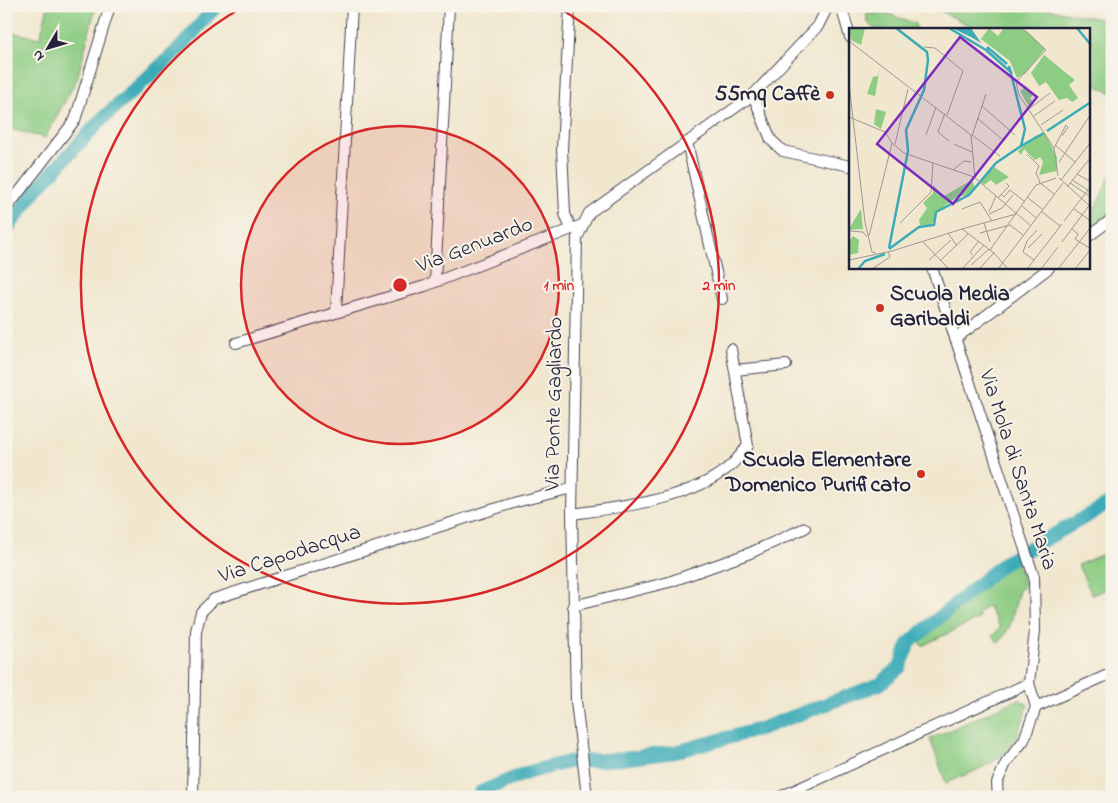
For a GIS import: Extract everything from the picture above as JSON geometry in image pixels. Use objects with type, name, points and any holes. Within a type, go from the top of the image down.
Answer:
[{"type":"street","points":[[7,209],[75,120],[110,6]]},
{"type":"street","points":[[336,312],[352,6]]},
{"type":"street","points":[[435,282],[449,6]]},
{"type":"street","points":[[570,6],[562,149],[565,214],[571,229]]},
{"type":"street","points":[[582,224],[589,213],[753,95],[818,26],[828,6]]},
{"type":"street","points":[[841,6],[849,34]]},
{"type":"street","points":[[753,95],[771,140],[783,151],[849,166]]},
{"type":"street","points":[[688,142],[722,299]]},
{"type":"street","points":[[1090,235],[1112,219]]},
{"type":"street","name":"Via Genuardo","points":[[236,343],[435,282],[582,224]]},
{"type":"street","name":"Via Ponte Gagliardo","points":[[582,224],[578,238],[572,514],[576,700],[587,797]]},
{"type":"street","name":"Via Mola di Santa Maria","points":[[932,269],[1034,577],[1035,631],[1029,683],[1036,707]]},
{"type":"street","points":[[955,339],[1047,269]]},
{"type":"street","points":[[572,514],[621,507],[676,495],[729,466],[748,446],[731,349]]},
{"type":"street","points":[[735,370],[786,365]]},
{"type":"street","name":"Via Capodacqua","points":[[193,797],[196,631],[201,612],[214,600],[516,502],[572,488]]},
{"type":"street","points":[[573,606],[669,582],[750,553],[805,528]]},
{"type":"street","points":[[998,797],[997,783],[1006,763],[1024,740],[1036,707],[1112,673]]},
{"type":"street","points":[[780,797],[1029,683]]},
{"type":"green space","points":[[48,6],[96,6],[77,79],[45,138],[6,128],[6,31],[40,38]]},
{"type":"green space","points":[[931,6],[1049,6],[1052,10],[1112,21],[1112,93],[1090,82],[1090,28],[969,28],[970,26]]},
{"type":"green space","points":[[866,14],[888,14],[914,23],[916,28],[873,28],[868,23]]},
{"type":"green space","points":[[1112,172],[1112,215],[1095,228],[1090,225],[1090,219]]},
{"type":"green space","points":[[1112,550],[1112,587],[1092,595],[1078,565]]},
{"type":"green space","points":[[1016,560],[1025,586],[1019,590],[1010,626],[999,643],[992,636],[1000,628],[988,606],[978,613],[980,618],[922,646],[919,641]]},
{"type":"green space","points":[[1019,699],[1028,705],[1018,733],[1008,749],[993,762],[946,783],[930,739]]},
{"type":"waterway","points":[[6,230],[36,190],[101,120],[180,48],[216,6]]},
{"type":"waterway","points":[[1106,6],[1112,7]]},
{"type":"waterway","points":[[478,797],[481,792],[526,773],[568,762],[622,759],[675,752],[760,729],[880,684],[900,667],[909,643],[1005,562],[1112,502]]},
{"type":"place","name":"55mq Caffè","points":[[830,95]]},
{"type":"place","name":"Scuola Media Garibaldi","points":[[880,308]]},
{"type":"place","name":"Scuola Elementare Domenico Purificato","points":[[921,474]]}]
